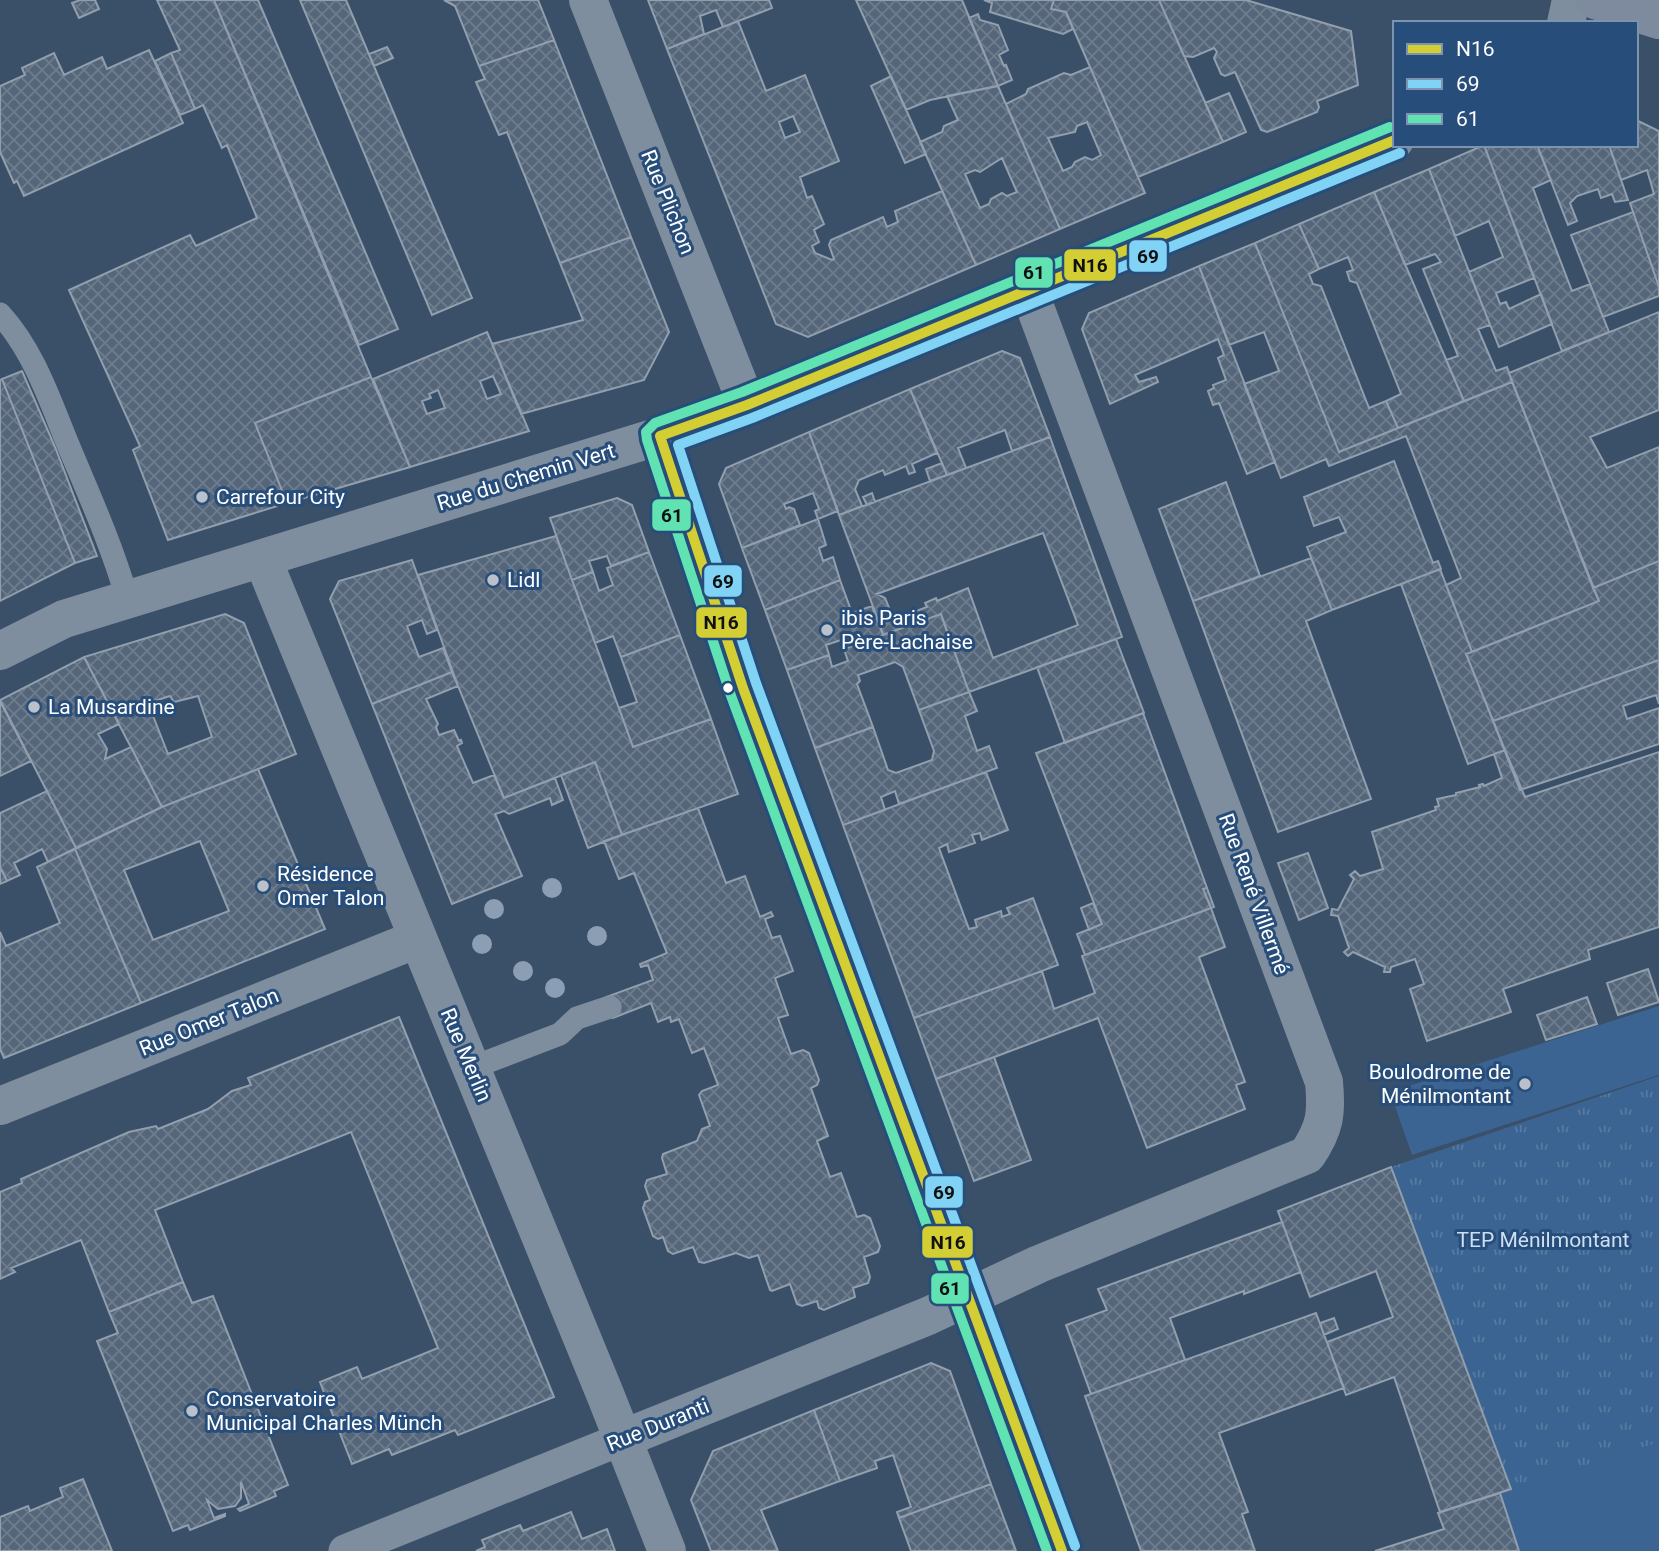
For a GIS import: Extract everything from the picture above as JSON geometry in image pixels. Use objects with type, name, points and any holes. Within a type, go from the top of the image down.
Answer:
[{"type":"main road","points":[[1595,0],[1659,20]]},
{"type":"street","name":"Rue Plichon","points":[[588,0],[747,405]]},
{"type":"street","points":[[1566,21],[1571,0]]},
{"type":"street","name":"Rue du Chemin Vert","points":[[0,651],[64,619],[127,598],[263,559],[660,436],[747,405],[1393,141]]},
{"type":"street","name":"Rue René Villermé","points":[[969,1297],[1039,1264],[1307,1154],[1321,1132],[1326,1105],[1324,1082],[1029,291]]},
{"type":"street","points":[[660,436],[743,688],[1062,1551]]},
{"type":"street","name":"Rue Merlin","points":[[263,559],[667,1551]]},
{"type":"street","name":"Rue Omer Talon","points":[[0,1105],[417,939]]},
{"type":"street","name":"Rue Duranti","points":[[345,1551],[928,1316],[969,1297]]},
{"type":"lane","points":[[0,314],[33,360],[110,545],[127,598]]},
{"type":"lane","points":[[471,1068],[560,1034],[577,1018],[610,1007]]},
{"type":"green space","name":"Boulodrome de Ménilmontant","points":[[1659,1006],[1659,1075],[1412,1155],[1390,1092]]},
{"type":"green space","name":"TEP Ménilmontant","points":[[1659,1076],[1659,1551],[1500,1493],[1511,1488],[1391,1167]]},
{"type":"green space","points":[[1659,1442],[1659,1551],[1519,1551],[1500,1493]]},
{"type":"building","points":[[95,0],[99,9],[79,18],[72,3]]},
{"type":"building","points":[[157,0],[214,0],[371,377],[255,423],[287,503],[168,540],[133,450],[140,446],[69,290],[190,235],[196,246],[257,218],[227,145],[222,148],[203,105],[195,109],[171,53],[180,50]]},
{"type":"building","points":[[214,0],[258,0],[398,329],[359,345]]},
{"type":"building","points":[[300,0],[346,0],[472,298],[432,315]]},
{"type":"building","points":[[444,0],[538,0],[554,40],[479,66],[455,6]]},
{"type":"building","points":[[648,0],[769,0],[772,8],[723,27],[716,10],[700,16],[704,34],[667,49]]},
{"type":"building","points":[[856,0],[962,0],[998,86],[930,100],[906,110]]},
{"type":"building","points":[[984,0],[1054,0],[1051,9],[1066,12],[1073,29],[1063,34],[990,12],[992,3]]},
{"type":"building","points":[[1054,0],[1159,0],[1223,142],[1138,177],[1066,12],[1051,9]]},
{"type":"building","points":[[1159,0],[1246,0],[1351,31],[1358,85],[1317,101],[1317,112],[1267,132],[1261,130],[1235,72],[1225,76],[1221,74],[1214,58],[1217,52],[1214,48],[1193,57],[1184,56]]},
{"type":"building","points":[[978,14],[980,20],[998,25],[1008,50],[999,55],[1012,80],[998,86],[969,18]]},
{"type":"building","points":[[738,21],[766,91],[805,75],[839,161],[800,177],[807,198],[812,196],[824,224],[814,230],[819,242],[812,246],[815,253],[832,260],[834,259],[829,245],[831,240],[883,217],[887,227],[898,222],[895,211],[942,191],[976,265],[808,337],[776,324],[667,49]],"holes":[[[793,116],[800,132],[785,138],[779,122]]]},
{"type":"building","points":[[554,40],[631,237],[560,263],[507,132],[499,135],[476,82],[485,79],[479,66]]},
{"type":"building","points":[[387,47],[393,58],[374,66],[369,54]]},
{"type":"building","points":[[149,50],[183,123],[24,196],[17,181],[14,183],[0,152],[0,86],[25,75],[22,68],[54,53],[64,75],[102,57],[107,69]]},
{"type":"building","points":[[171,53],[195,109],[180,115],[155,61]]},
{"type":"building","points":[[1090,67],[1145,193],[1060,229],[1006,104],[1026,94],[1028,89],[1064,73],[1071,75]],"holes":[[[1087,122],[1101,155],[1092,160],[1085,157],[1063,171],[1048,138],[1075,132],[1077,126]]]},
{"type":"building","points":[[891,76],[926,154],[905,163],[871,86]]},
{"type":"building","points":[[998,86],[1060,229],[976,265],[920,142],[942,132],[944,126],[958,120],[947,96]],"holes":[[[1002,158],[1017,192],[1007,196],[1002,193],[980,208],[965,174],[975,170],[980,172]]]},
{"type":"building","points":[[1229,93],[1246,132],[1223,142],[1205,103]]},
{"type":"building","points":[[1638,121],[1659,131],[1659,287],[1630,203],[1654,194],[1647,170],[1621,180],[1610,147],[1638,147]]},
{"type":"building","points":[[1485,147],[1534,278],[1496,293],[1500,304],[1506,302],[1509,309],[1541,294],[1552,324],[1499,347],[1469,272],[1503,257],[1489,221],[1455,236],[1429,169]]},
{"type":"building","points":[[1485,147],[1538,147],[1551,180],[1533,188],[1545,221],[1572,291],[1590,284],[1609,332],[1562,351]]},
{"type":"building","points":[[1538,147],[1610,147],[1628,200],[1615,202],[1612,194],[1601,198],[1598,189],[1577,196],[1570,203],[1577,221],[1568,225]]},
{"type":"building","points":[[1429,169],[1490,325],[1478,329],[1496,371],[1507,367],[1512,382],[1464,401],[1446,360],[1458,356],[1423,269],[1441,262],[1435,254],[1405,265],[1374,192]]},
{"type":"building","points":[[1374,192],[1464,401],[1398,428],[1386,401],[1401,394],[1357,283],[1350,281],[1347,272],[1353,270],[1348,257],[1319,269],[1299,224]]},
{"type":"building","points":[[1633,212],[1659,287],[1659,296],[1603,317],[1571,235]]},
{"type":"building","points":[[1299,224],[1319,269],[1309,274],[1313,284],[1321,286],[1369,408],[1386,401],[1398,428],[1339,452],[1255,243]]},
{"type":"building","points":[[631,237],[669,332],[644,380],[521,414],[492,344],[583,320],[560,263]]},
{"type":"building","points":[[1255,243],[1339,452],[1512,382],[1599,601],[1472,652],[1446,585],[1461,578],[1406,436],[1329,466],[1326,459],[1281,478],[1244,384],[1279,371],[1264,332],[1229,345],[1199,266]]},
{"type":"building","points":[[1199,266],[1275,462],[1247,474],[1219,403],[1213,405],[1208,391],[1214,388],[1213,385],[1226,380],[1218,358],[1224,355],[1218,339],[1135,375],[1139,382],[1156,377],[1158,382],[1110,404],[1082,329],[1089,313]]},
{"type":"building","points":[[1659,312],[1659,410],[1590,437],[1607,468],[1659,447],[1659,561],[1593,588],[1509,373]]},
{"type":"building","points":[[487,332],[529,431],[410,467],[373,379]],"holes":[[[493,376],[501,394],[487,399],[480,381]],[[438,390],[445,408],[427,414],[422,401],[431,398],[429,394]]]},
{"type":"building","points":[[1002,351],[1020,358],[1050,437],[1012,451],[1005,430],[958,448],[966,468],[947,475],[910,389]]},
{"type":"building","points":[[22,371],[97,556],[75,563],[2,379]]},
{"type":"building","points":[[371,377],[410,467],[287,503],[255,423]]},
{"type":"building","points":[[2,379],[75,563],[0,601],[0,380]]},
{"type":"building","points":[[910,389],[937,453],[912,464],[915,472],[909,474],[906,466],[885,475],[883,470],[859,480],[855,489],[862,506],[839,515],[809,432]]},
{"type":"building","points":[[809,432],[838,511],[818,519],[815,511],[819,509],[813,493],[784,504],[786,509],[794,509],[800,525],[742,548],[719,484],[726,468]]},
{"type":"building","points":[[1050,437],[1122,637],[969,692],[941,614],[883,635],[880,625],[927,607],[925,603],[936,598],[937,601],[968,588],[993,658],[1078,625],[1043,533],[877,594],[885,598],[892,615],[878,620],[839,515]]},
{"type":"building","points":[[1394,461],[1433,563],[1438,561],[1441,569],[1332,610],[1307,547],[1346,532],[1339,517],[1314,526],[1304,497]]},
{"type":"building","points":[[942,463],[947,475],[930,481],[926,469]]},
{"type":"building","points":[[1226,482],[1260,576],[1193,601],[1159,509]]},
{"type":"building","points":[[872,493],[875,502],[867,505],[863,497]]},
{"type":"building","points":[[617,498],[632,505],[649,552],[611,566],[607,556],[589,561],[593,572],[572,580],[550,518]]},
{"type":"building","points":[[818,519],[826,545],[819,548],[823,561],[833,557],[840,580],[765,610],[742,548]]},
{"type":"building","points":[[556,536],[633,747],[711,719],[738,794],[622,835],[595,762],[504,798],[458,686],[418,575]]},
{"type":"building","points":[[649,552],[680,635],[621,657],[613,636],[595,643],[572,580],[593,572],[599,591],[613,585],[607,568]]},
{"type":"building","points":[[1311,558],[1332,610],[1306,621],[1371,799],[1278,832],[1193,601]]},
{"type":"building","points":[[412,560],[437,630],[427,634],[422,620],[407,626],[419,657],[443,648],[452,672],[372,704],[330,599],[339,581]]},
{"type":"building","points":[[1659,561],[1659,660],[1493,721],[1466,654],[1599,601],[1593,588]]},
{"type":"building","points":[[1440,569],[1472,652],[1466,654],[1505,750],[1468,764],[1401,584]]},
{"type":"building","name":"ibis Paris Père-Lachaise","points":[[840,580],[852,613],[872,606],[883,635],[844,649],[841,640],[826,645],[829,655],[787,670],[765,610]]},
{"type":"building","points":[[225,614],[244,623],[296,754],[162,807],[84,657]],"holes":[[[170,696],[174,702],[198,696],[212,737],[168,754],[148,703]]]},
{"type":"building","points":[[941,614],[948,635],[937,639],[942,653],[953,648],[969,692],[919,710],[903,667],[895,662],[858,675],[860,681],[857,684],[873,727],[815,748],[787,670],[829,655],[832,667],[848,661],[844,649]]},
{"type":"building","points":[[680,635],[711,719],[633,747],[619,708],[637,702],[621,657]]},
{"type":"building","points":[[1116,639],[1144,713],[1065,743],[1037,667]]},
{"type":"building","points":[[84,657],[119,724],[98,734],[107,749],[105,759],[131,747],[162,807],[76,848],[0,700]]},
{"type":"building","points":[[1659,660],[1659,704],[1656,695],[1623,706],[1627,719],[1659,708],[1659,744],[1520,790],[1493,721]]},
{"type":"building","points":[[452,672],[458,686],[426,699],[438,724],[436,727],[439,735],[454,730],[459,741],[461,740],[462,743],[457,746],[473,783],[494,775],[504,798],[555,778],[563,800],[552,805],[550,798],[509,814],[504,811],[495,814],[522,876],[452,904],[372,704]]},
{"type":"building","points":[[969,692],[977,711],[965,716],[977,751],[989,746],[997,768],[899,804],[895,791],[881,797],[885,810],[843,825],[815,748],[873,727],[888,770],[896,773],[932,760],[934,751],[919,710]]},
{"type":"building","points":[[0,701],[31,761],[0,776]]},
{"type":"building","points":[[1143,713],[1207,888],[1203,889],[1211,908],[1085,955],[1077,934],[1102,924],[1036,753]]},
{"type":"building","points":[[1505,750],[1525,797],[1659,752],[1659,927],[1588,950],[1590,959],[1503,989],[1511,1012],[1427,1041],[1410,989],[1424,984],[1415,959],[1391,967],[1390,972],[1384,972],[1385,967],[1353,952],[1348,956],[1344,952],[1349,948],[1338,916],[1331,915],[1332,909],[1338,910],[1354,879],[1350,875],[1355,871],[1360,876],[1383,869],[1372,832],[1436,810],[1435,807],[1439,806],[1437,799],[1502,778],[1494,754]]},
{"type":"building","points":[[595,762],[622,835],[588,848],[561,775]]},
{"type":"building","name":"Résidence Omer Talon","points":[[258,769],[325,929],[141,1003],[75,849],[162,807]],"holes":[[[200,841],[229,911],[153,940],[124,870]]]},
{"type":"building","points":[[986,772],[1008,830],[982,840],[980,833],[972,835],[975,843],[949,852],[947,844],[939,848],[969,929],[977,927],[975,920],[1001,911],[1002,917],[1010,914],[1007,908],[1033,898],[1058,965],[914,1018],[843,825]]},
{"type":"building","points":[[47,791],[76,848],[48,862],[42,849],[14,863],[20,875],[7,881],[0,867],[0,813]]},
{"type":"building","points":[[698,808],[726,883],[745,876],[760,917],[771,912],[773,916],[765,919],[772,938],[780,936],[793,971],[775,978],[788,1015],[778,1018],[791,1054],[803,1050],[809,1053],[819,1080],[817,1085],[811,1088],[828,1136],[817,1141],[830,1177],[841,1173],[857,1217],[864,1215],[870,1218],[880,1246],[878,1252],[864,1257],[870,1277],[868,1283],[853,1288],[855,1297],[824,1310],[819,1308],[817,1301],[802,1306],[797,1304],[790,1284],[770,1290],[758,1255],[749,1258],[736,1253],[704,1263],[699,1262],[693,1247],[673,1254],[668,1251],[663,1237],[658,1239],[653,1236],[643,1208],[645,1202],[650,1200],[645,1186],[647,1180],[667,1174],[663,1154],[697,1141],[702,1129],[710,1126],[699,1095],[702,1091],[718,1085],[704,1048],[692,1053],[679,1019],[671,1022],[670,1017],[658,1022],[651,1003],[613,1018],[606,997],[653,980],[648,965],[641,967],[640,964],[667,953],[634,873],[619,879],[604,841]]},
{"type":"building","points":[[75,849],[141,1003],[4,1058],[0,1049],[0,932],[6,946],[60,923],[37,867]]},
{"type":"building","points":[[1308,853],[1328,908],[1299,920],[1278,863]]},
{"type":"building","points":[[0,867],[7,881],[0,884]]},
{"type":"building","points":[[1207,888],[1214,907],[1211,908],[1203,889]]},
{"type":"building","points":[[1093,903],[1102,924],[1089,930],[1081,908]]},
{"type":"building","points":[[1211,908],[1225,947],[1199,957],[1245,1082],[1236,1085],[1245,1109],[1147,1148],[1098,1018],[936,1079],[914,1018],[1042,971],[1054,1009],[1095,993],[1082,956]]},
{"type":"building","points":[[1648,969],[1659,1002],[1618,1015],[1607,983]]},
{"type":"building","points":[[1587,997],[1597,1024],[1546,1040],[1537,1015]]},
{"type":"building","points":[[399,1017],[554,1397],[458,1435],[455,1430],[392,1455],[389,1449],[352,1464],[320,1382],[357,1367],[362,1379],[438,1348],[351,1132],[155,1210],[183,1282],[109,1312],[81,1240],[11,1268],[15,1272],[0,1279],[0,1192],[22,1183],[21,1179],[129,1132],[156,1126],[158,1129],[208,1109],[232,1091],[251,1085],[248,1078]]},
{"type":"building","points":[[994,1057],[1031,1160],[974,1181],[936,1079]]},
{"type":"building","points":[[1391,1167],[1511,1489],[1440,1512],[1394,1377],[1346,1395],[1327,1342],[1393,1317],[1376,1271],[1310,1297],[1278,1211]]},
{"type":"building","points":[[1282,1222],[1301,1272],[1170,1318],[1185,1360],[1091,1394],[1066,1325],[1107,1310],[1098,1289]]},
{"type":"building","name":"Conservatoire Municipal Charles Münch","points":[[183,1282],[192,1303],[213,1296],[288,1485],[274,1491],[276,1496],[240,1511],[238,1509],[249,1504],[241,1482],[241,1498],[235,1506],[218,1509],[207,1500],[214,1518],[225,1516],[190,1530],[188,1525],[173,1531],[97,1341],[118,1333],[109,1312]]},
{"type":"building","points":[[1316,1313],[1344,1388],[1219,1433],[1248,1512],[1242,1514],[1255,1551],[1141,1551],[1085,1396]]},
{"type":"building","points":[[1334,1318],[1338,1329],[1324,1335],[1320,1323]]},
{"type":"building","points":[[931,1363],[950,1371],[991,1484],[899,1518],[897,1512],[911,1507],[893,1455],[875,1461],[877,1468],[840,1481],[814,1410]]},
{"type":"building","points":[[814,1410],[840,1481],[761,1510],[778,1551],[711,1551],[691,1500],[713,1451]]},
{"type":"building","points":[[83,1479],[112,1551],[0,1551],[0,1517],[28,1506],[30,1511],[63,1497],[60,1488]]},
{"type":"building","points":[[991,1484],[1016,1551],[911,1551],[899,1518]]},
{"type":"building","points":[[1500,1493],[1519,1551],[1375,1551],[1444,1529],[1438,1513]]},
{"type":"building","points":[[571,1512],[582,1539],[607,1529],[615,1551],[476,1551],[485,1547],[482,1540],[520,1525],[523,1531]]},
{"type":"transit line","name":"61","points":[[1047,1551],[730,693],[646,432],[655,423],[742,392],[1390,127]]},
{"type":"transit line","name":"N16","points":[[1062,1551],[743,688],[660,436],[747,405],[1393,141]]},
{"type":"transit line","name":"69","points":[[1075,1546],[756,683],[678,445],[752,418],[1400,153]]},
{"type":"place","name":"Carrefour City","points":[[202,497]]},
{"type":"place","name":"Lidl","points":[[493,580]]},
{"type":"place","name":"ibis Paris Père-Lachaise","points":[[827,630]]},
{"type":"place","name":"La Musardine","points":[[34,707]]},
{"type":"place","name":"Résidence Omer Talon","points":[[263,886]]},
{"type":"place","name":"Boulodrome de Ménilmontant","points":[[1525,1084]]},
{"type":"place","name":"Conservatoire Municipal Charles Münch","points":[[192,1411]]}]
